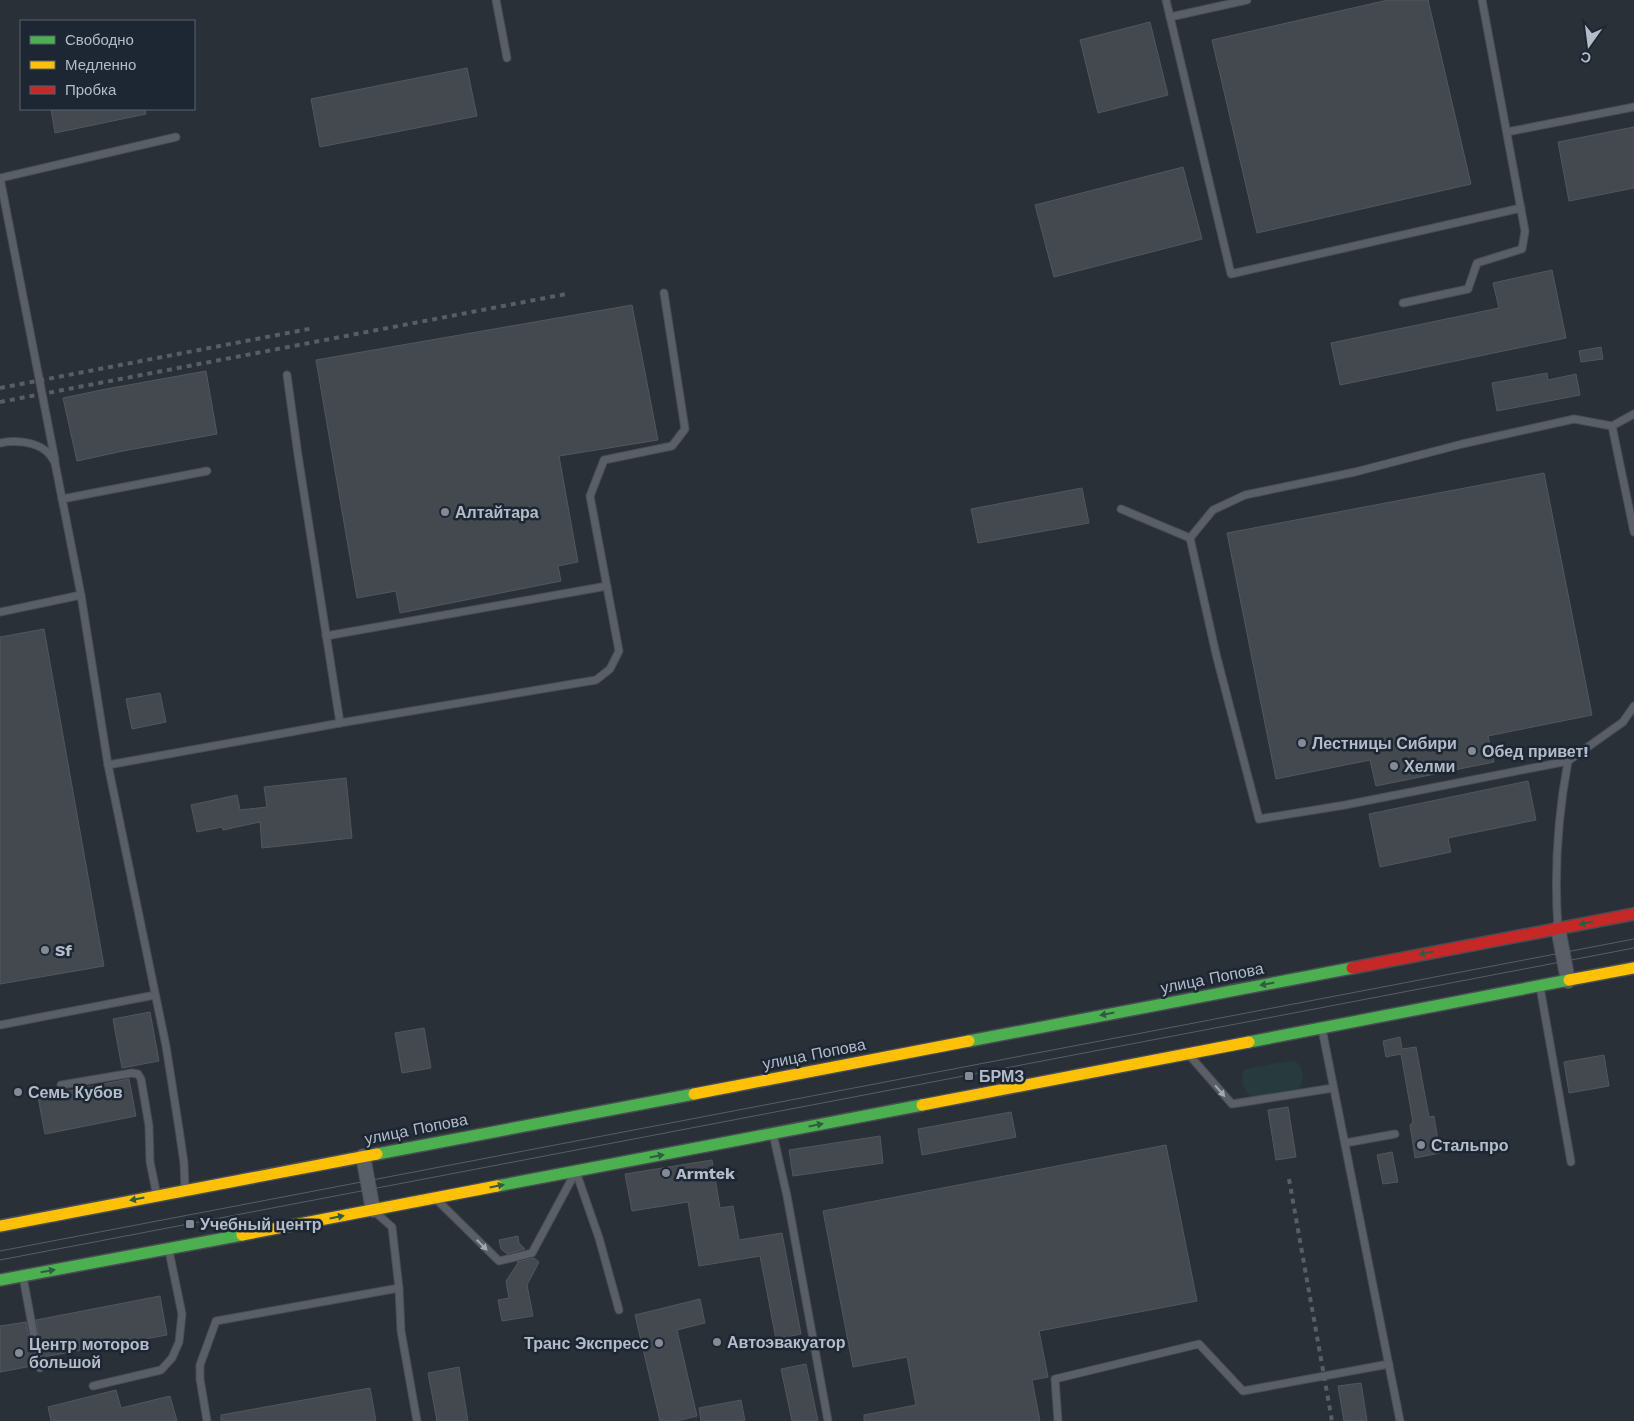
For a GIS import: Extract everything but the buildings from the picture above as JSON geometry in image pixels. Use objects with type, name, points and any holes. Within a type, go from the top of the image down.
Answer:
[{"type":"main road","name":"улица Попова","points":[[0,1226],[1634,914]]},
{"type":"main road","points":[[0,1280],[773,1134],[1634,968]]},
{"type":"street","points":[[1558,928],[1568,981]]},
{"type":"street","points":[[362,1156],[373,1210]]},
{"type":"lane","points":[[496,0],[507,58]]},
{"type":"lane","points":[[1166,0],[1231,274],[1521,208]]},
{"type":"lane","points":[[1170,17],[1247,0]]},
{"type":"lane","points":[[1403,302],[1468,290],[1477,263],[1522,249],[1525,230],[1482,0]]},
{"type":"lane","points":[[1507,132],[1634,107]]},
{"type":"lane","points":[[176,137],[0,178],[80,595],[108,764],[166,1046],[184,1163],[185,1190]]},
{"type":"lane","points":[[108,764],[596,680],[610,668],[619,651],[590,496],[604,460],[672,446],[685,429],[664,293]]},
{"type":"lane","points":[[287,375],[340,723]]},
{"type":"lane","points":[[1190,538],[1213,510],[1245,494],[1355,472],[1462,444],[1574,419],[1612,426],[1634,414]]},
{"type":"lane","points":[[1612,426],[1634,532]]},
{"type":"lane","points":[[0,443],[9,441],[31,443],[46,451],[55,463]]},
{"type":"lane","points":[[62,499],[207,471]]},
{"type":"lane","points":[[1121,509],[1190,538]]},
{"type":"lane","points":[[1190,538],[1216,654],[1259,819],[1345,805],[1568,761],[1623,722],[1634,706]]},
{"type":"lane","points":[[326,636],[607,586]]},
{"type":"lane","points":[[0,612],[80,595]]},
{"type":"lane","points":[[1558,928],[1556,898],[1562,796],[1568,761]]},
{"type":"lane","points":[[1540,987],[1571,1162]]},
{"type":"lane","points":[[0,1025],[155,995]]},
{"type":"lane","points":[[1322,1028],[1400,1421]]},
{"type":"lane","points":[[1188,1054],[1232,1104],[1333,1088]]},
{"type":"lane","points":[[61,1085],[132,1073],[138,1074],[141,1079],[148,1126],[150,1162],[157,1196]]},
{"type":"lane","points":[[773,1134],[828,1421]]},
{"type":"lane","points":[[1345,1144],[1395,1134]]},
{"type":"lane","points":[[435,1198],[499,1261],[532,1253],[576,1171]]},
{"type":"lane","points":[[576,1171],[599,1238],[619,1310]]},
{"type":"lane","points":[[373,1210],[392,1227],[399,1288],[401,1331],[418,1421]]},
{"type":"lane","points":[[92,1386],[162,1370],[172,1358],[179,1342],[182,1314],[169,1249]]},
{"type":"lane","points":[[23,1276],[40,1368]]},
{"type":"lane","points":[[207,1421],[200,1379],[200,1365],[216,1321],[399,1288]]},
{"type":"lane","points":[[1058,1421],[1055,1379],[1200,1344],[1243,1390],[1389,1364]]},
{"type":"green space","points":[[1294,1060],[1302,1069],[1302,1081],[1299,1089],[1253,1097],[1244,1089],[1242,1078],[1245,1069]]},
{"type":"tram line","points":[[0,1251],[1634,939]]},
{"type":"tram line","points":[[0,1260],[1634,948]]},
{"type":"railway","points":[[0,402],[566,294]]},
{"type":"railway","points":[[0,388],[314,328]]},
{"type":"railway","points":[[1289,1179],[1332,1421]]},
{"type":"traffic: fast","points":[[969,1041],[1352,968]]},
{"type":"traffic: fast","points":[[1249,1042],[1569,980]]},
{"type":"traffic: fast","points":[[377,1154],[694,1094]]},
{"type":"traffic: fast","points":[[497,1186],[922,1105]]},
{"type":"traffic: fast","points":[[0,1280],[242,1235]]},
{"type":"traffic: slow","points":[[1569,980],[1634,968]]},
{"type":"traffic: slow","points":[[694,1094],[969,1041]]},
{"type":"traffic: slow","points":[[922,1105],[1249,1042]]},
{"type":"traffic: slow","points":[[0,1226],[377,1154]]},
{"type":"traffic: slow","points":[[242,1235],[497,1186]]},
{"type":"traffic: jam","points":[[1352,968],[1634,914]]},
{"type":"place","name":"Алтайтара","points":[[445,512]]},
{"type":"place","name":"Лестницы Сибири","points":[[1302,743]]},
{"type":"place","name":"Обед привет!","points":[[1472,751]]},
{"type":"place","name":"Хелми","points":[[1394,766]]},
{"type":"place","name":"Sf","points":[[45,950]]},
{"type":"place","name":"БРМЗ","points":[[969,1076]]},
{"type":"place","name":"Семь Кубов","points":[[18,1092]]},
{"type":"place","name":"Стальпро","points":[[1421,1145]]},
{"type":"place","name":"Armtek","points":[[666,1173]]},
{"type":"place","name":"Учебный центр","points":[[190,1224]]},
{"type":"place","name":"Автоэвакуатор","points":[[717,1342]]},
{"type":"place","name":"Транс Экспресс","points":[[659,1343]]},
{"type":"place","name":"Центр моторов большой","points":[[19,1353]]}]
